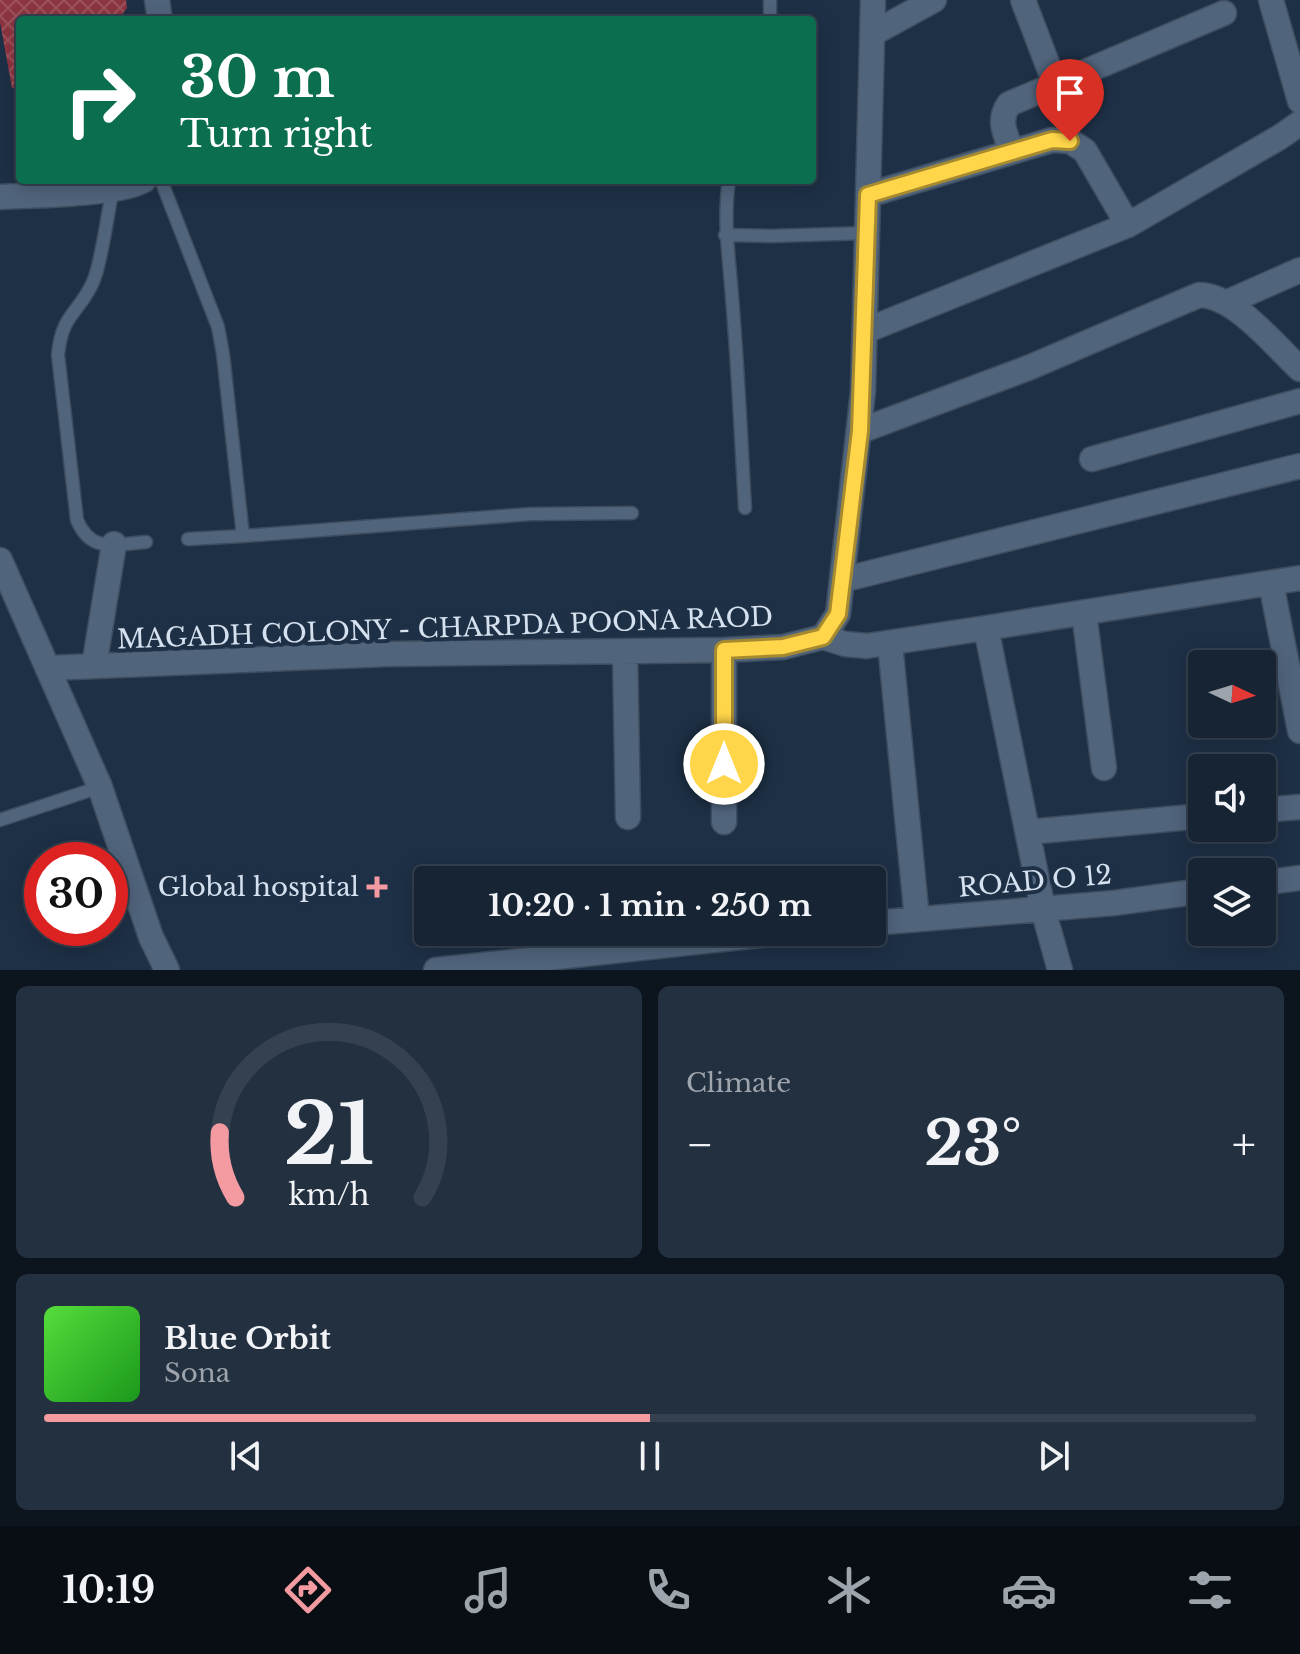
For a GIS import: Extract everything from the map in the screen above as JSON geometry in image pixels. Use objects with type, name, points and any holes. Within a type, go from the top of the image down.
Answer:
[{"type":"street","points":[[873,0],[860,431],[838,614],[823,637],[845,644],[867,646],[1300,578]]},
{"type":"street","points":[[872,34],[934,0]]},
{"type":"street","points":[[1023,0],[1055,84]]},
{"type":"street","points":[[1271,0],[1300,101]]},
{"type":"street","points":[[1012,152],[1001,122],[1009,104],[1224,13]]},
{"type":"street","points":[[865,331],[1128,225],[1300,123]]},
{"type":"street","points":[[868,195],[1052,140],[1070,141],[1085,151],[1128,225]]},
{"type":"street","points":[[0,197],[113,189],[138,184]]},
{"type":"street","points":[[1228,302],[1300,270]]},
{"type":"street","points":[[860,431],[1028,368],[1199,295],[1213,295],[1228,302],[1300,369]]},
{"type":"street","points":[[1092,459],[1300,401]]},
{"type":"street","points":[[842,580],[1300,466]]},
{"type":"street","points":[[94,666],[114,544]]},
{"type":"street","points":[[0,560],[100,787],[151,937],[167,970]]},
{"type":"street","points":[[1271,583],[1300,731]]},
{"type":"street","points":[[1084,613],[1104,768]]},
{"type":"street","points":[[986,628],[1043,909],[1060,970]]},
{"type":"street","name":"MAGADH COLONY - CHARPDA POONA RAOD","points":[[48,668],[388,654],[724,650],[783,647],[823,637]]},
{"type":"street","points":[[890,643],[917,919]]},
{"type":"street","points":[[724,650],[724,822]]},
{"type":"street","points":[[625,651],[628,817]]},
{"type":"street","points":[[1276,809],[1300,807]]},
{"type":"street","points":[[1028,832],[1188,817]]},
{"type":"street","points":[[1276,881],[1300,878]]},
{"type":"street","name":"ROAD O 12","points":[[886,922],[1188,893]]},
{"type":"street","points":[[436,970],[652,958],[716,946]]},
{"type":"lane","points":[[163,184],[218,327],[243,536]]},
{"type":"lane","points":[[728,184],[725,235],[732,297],[745,508]]},
{"type":"lane","points":[[113,189],[93,282],[60,333],[58,355],[77,520],[83,534],[91,542],[146,542]]},
{"type":"lane","points":[[725,235],[867,233]]},
{"type":"lane","points":[[188,539],[531,514],[632,513]]},
{"type":"lane","points":[[0,820],[100,787]]},
{"type":"building","points":[[0,0],[126,0],[127,8],[121,16],[16,16],[16,88],[12,88],[0,22]]},
{"type":"place","name":"Global hospital","points":[[377,887]]},
{"type":"route","points":[[724,764],[724,650],[783,647],[823,637],[838,614],[863,391],[868,195],[1052,140],[1070,141]]}]
